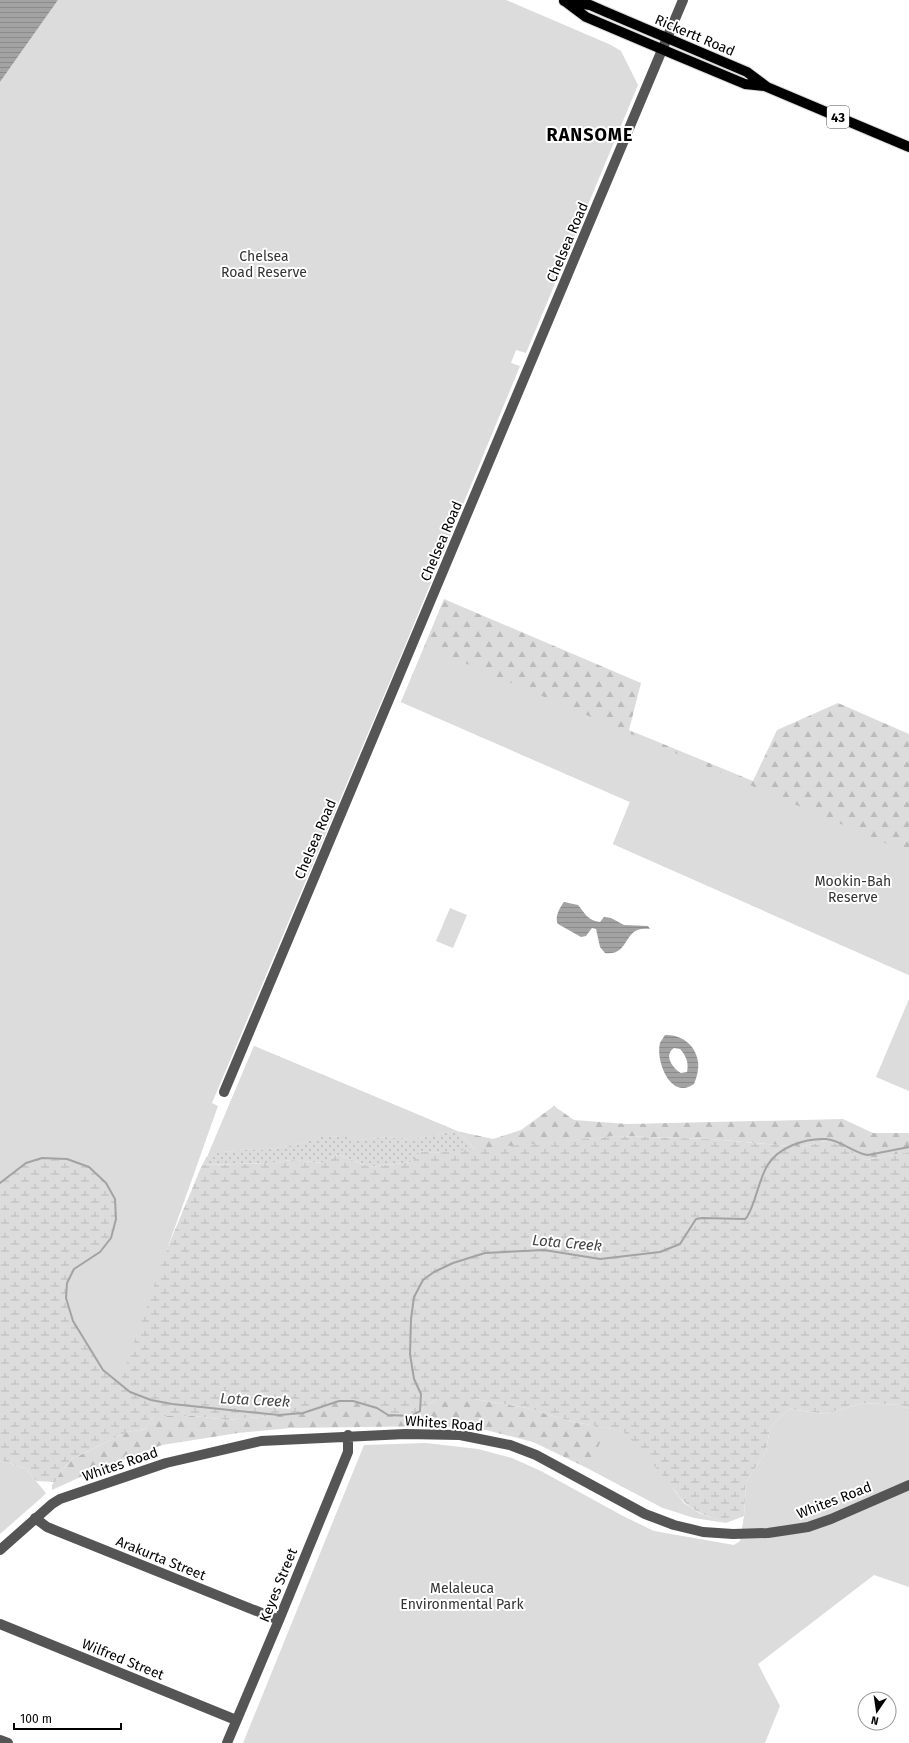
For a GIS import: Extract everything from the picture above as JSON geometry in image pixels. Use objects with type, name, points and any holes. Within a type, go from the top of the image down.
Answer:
[{"type":"main road","name":"Rickertt Road","points":[[563,0],[590,5],[747,72],[767,87],[909,147]]},
{"type":"main road","name":"Rickertt Road","points":[[563,0],[586,17],[745,84],[767,87]]},
{"type":"street","name":"Chelsea Road","points":[[224,1092],[683,0]]},
{"type":"street","name":"Whites Road","points":[[0,1550],[35,1518],[60,1499],[166,1463],[261,1441],[405,1434],[453,1435],[486,1439],[510,1445],[536,1455],[645,1514],[674,1525],[703,1532],[751,1534],[784,1532],[831,1519],[909,1485]]},
{"type":"street","name":"Keyes Street","points":[[226,1743],[279,1620],[348,1452],[348,1436]]},
{"type":"street","name":"Arakurta Street","points":[[35,1518],[47,1527],[279,1620]]},
{"type":"street","name":"Wilfred Street","points":[[0,1624],[236,1720]]},
{"type":"street","points":[[0,1740],[8,1743]]},
{"type":"green space","name":"Chelsea Road Reserve","points":[[58,0],[506,0],[611,45],[621,51],[638,85],[526,353],[516,350],[511,363],[520,366],[404,648],[212,1103],[218,1106],[122,1376],[121,1385],[103,1370],[93,1356],[70,1313],[66,1297],[67,1285],[71,1275],[76,1268],[98,1253],[105,1246],[111,1238],[115,1228],[116,1208],[104,1180],[88,1167],[80,1163],[62,1159],[45,1158],[25,1165],[0,1183],[0,82]]},
{"type":"green space","name":"Mookin-Bah Reserve","points":[[444,599],[641,683],[629,730],[753,781],[777,730],[838,703],[909,734],[909,975],[613,844],[630,802],[401,702]]},
{"type":"green space","name":"Mookin-Bah Reserve","points":[[425,646],[909,853],[909,975],[613,844],[630,802],[401,702]]},
{"type":"green space","points":[[450,908],[467,915],[453,948],[436,941]]},
{"type":"green space","points":[[909,999],[909,1091],[876,1077]]},
{"type":"green space","points":[[254,1046],[457,1131],[413,1139],[387,1137],[357,1140],[347,1137],[322,1136],[303,1143],[282,1147],[256,1150],[241,1149],[234,1152],[222,1151],[208,1155]]},
{"type":"green space","points":[[254,1046],[457,1131],[413,1139],[387,1137],[357,1140],[347,1137],[322,1136],[303,1143],[282,1147],[256,1150],[241,1149],[234,1152],[222,1151],[208,1155]]},
{"type":"green space","points":[[554,1106],[574,1120],[627,1124],[843,1119],[873,1133],[909,1133],[909,1152],[866,1160],[825,1141],[800,1147],[711,1139],[617,1136],[476,1150],[457,1131],[493,1139],[521,1130]]},
{"type":"green space","points":[[457,1131],[476,1150],[433,1153],[421,1151],[412,1162],[370,1167],[339,1155],[332,1157],[325,1163],[291,1160],[272,1163],[202,1165],[208,1155],[222,1151],[234,1152],[241,1149],[256,1150],[282,1147],[303,1143],[322,1136],[347,1137],[357,1140],[387,1137],[413,1139]]},
{"type":"green space","points":[[616,1136],[711,1139],[800,1147],[825,1141],[834,1143],[866,1160],[909,1152],[909,1409],[900,1405],[863,1403],[826,1414],[789,1409],[770,1427],[766,1452],[746,1482],[744,1516],[726,1523],[698,1512],[686,1504],[621,1431],[570,1421],[527,1408],[474,1399],[437,1399],[411,1416],[388,1415],[377,1408],[353,1401],[339,1401],[303,1413],[227,1420],[194,1416],[153,1416],[145,1429],[127,1432],[72,1459],[61,1471],[55,1482],[36,1481],[25,1468],[0,1460],[0,1137],[110,1169],[152,1285],[202,1165],[272,1163],[291,1160],[324,1163],[332,1157],[339,1155],[370,1167],[412,1162],[421,1151],[433,1153]]},
{"type":"green space","points":[[437,1399],[474,1399],[527,1408],[570,1421],[621,1431],[663,1508],[589,1469],[533,1442],[486,1430],[440,1426],[291,1428],[238,1433],[162,1445],[85,1475],[52,1490],[52,1485],[61,1471],[72,1459],[127,1432],[145,1429],[153,1416],[194,1416],[227,1420],[303,1413],[339,1401],[353,1401],[377,1408],[388,1415],[411,1416]]},
{"type":"green space","name":"Melaleuca Environmental Park","points":[[863,1403],[900,1405],[909,1409],[909,1587],[874,1575],[758,1664],[780,1706],[765,1743],[243,1743],[364,1445],[426,1443],[478,1449],[512,1458],[541,1471],[623,1516],[654,1531],[734,1545],[740,1541],[744,1516],[746,1482],[766,1452],[770,1427],[789,1409],[826,1414]]},
{"type":"green space","points":[[606,1428],[623,1431],[664,1477],[684,1503],[699,1513],[726,1523],[694,1518],[663,1508],[589,1469]]},
{"type":"green space","points":[[0,1460],[25,1468],[46,1493],[0,1534]]},
{"type":"shaded area","points":[[0,0],[58,0],[0,82]]},
{"type":"shaded area","points":[[564,902],[578,905],[592,920],[600,922],[604,917],[611,918],[624,925],[648,926],[650,929],[635,931],[619,950],[613,953],[605,953],[600,947],[596,929],[592,928],[586,936],[581,937],[558,924],[557,916]]},
{"type":"shaded area","points":[[665,1035],[677,1036],[687,1042],[694,1050],[697,1056],[698,1073],[694,1084],[684,1088],[677,1087],[667,1077],[661,1063],[659,1049],[660,1043]],"holes":[[[674,1048],[680,1049],[684,1054],[688,1065],[687,1072],[681,1073],[670,1062],[669,1054],[671,1051]]]},
{"type":"waterway","name":"Lota Creek","points":[[0,1183],[26,1163],[42,1158],[67,1159],[89,1167],[106,1183],[115,1199],[116,1219],[111,1238],[100,1252],[74,1269],[67,1283],[66,1298],[73,1321],[103,1370],[130,1392],[151,1400],[172,1404],[279,1415],[303,1413],[339,1401],[353,1401],[377,1408],[388,1415],[411,1416],[420,1411],[421,1394],[414,1379],[410,1354],[411,1319],[414,1297],[423,1280],[434,1272],[453,1263],[485,1253],[544,1250],[600,1259],[660,1252],[680,1244],[696,1219],[745,1219],[753,1205],[761,1179],[767,1166],[778,1154],[793,1145],[809,1140],[826,1139],[868,1155],[909,1147]]},
{"type":"district","name":"RANSOME","points":[[590,135]]}]
